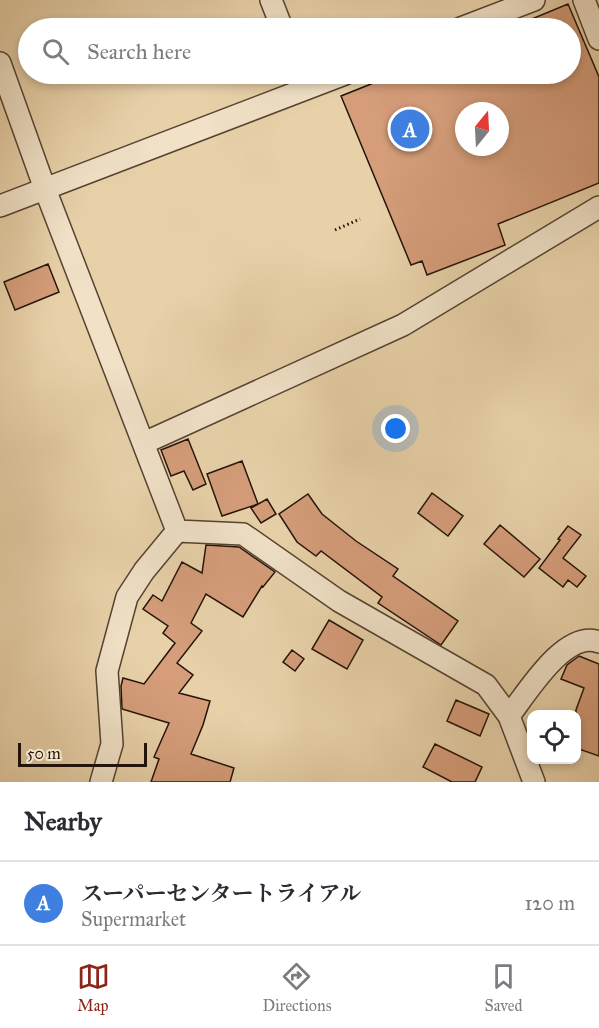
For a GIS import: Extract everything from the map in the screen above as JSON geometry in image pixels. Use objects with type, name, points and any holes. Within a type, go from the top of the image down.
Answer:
[{"type":"street","points":[[271,0],[278,18]]},
{"type":"street","points":[[487,18],[534,0]]},
{"type":"street","points":[[584,0],[599,39]]},
{"type":"street","points":[[0,63],[45,189],[177,531]]},
{"type":"street","points":[[0,206],[296,84]]},
{"type":"street","points":[[144,443],[403,325],[599,207]]},
{"type":"street","points":[[177,531],[243,534],[339,601],[486,685],[509,716],[534,782]]},
{"type":"street","points":[[101,782],[112,744],[107,671],[127,597],[144,571],[177,531]]},
{"type":"street","points":[[509,716],[555,656],[574,644],[593,639],[599,642]]},
{"type":"path","points":[[335,230],[360,219]]},
{"type":"building","points":[[568,4],[574,18],[534,18]]},
{"type":"building","points":[[581,35],[599,77],[599,183],[498,224],[505,245],[427,275],[422,261],[411,265],[341,96],[371,84],[581,84]]},
{"type":"building","points":[[48,264],[59,292],[15,310],[4,282]]},
{"type":"building","points":[[188,439],[206,484],[193,490],[184,471],[171,476],[161,450]]},
{"type":"building","points":[[242,461],[258,504],[222,516],[207,474]]},
{"type":"building","points":[[432,493],[463,516],[448,536],[418,513]]},
{"type":"building","points":[[308,494],[322,514],[356,541],[398,569],[393,576],[458,621],[441,645],[378,603],[382,597],[321,551],[316,556],[297,542],[279,514]]},
{"type":"building","points":[[267,499],[276,514],[261,523],[251,508]]},
{"type":"building","points":[[500,525],[540,559],[524,577],[484,544]]},
{"type":"building","points":[[568,526],[581,535],[563,558],[586,576],[577,587],[568,580],[563,587],[539,568]]},
{"type":"building","points":[[206,545],[239,547],[275,572],[262,586],[243,617],[206,594],[191,623],[202,631],[177,663],[193,675],[179,693],[210,701],[191,754],[234,768],[230,782],[151,782],[159,759],[154,757],[169,723],[122,709],[121,686],[123,678],[144,684],[175,643],[163,633],[168,626],[143,609],[153,595],[162,601],[182,562],[202,573]]},
{"type":"building","points":[[329,620],[363,640],[347,669],[312,649]]},
{"type":"building","points":[[292,650],[304,659],[295,671],[283,662]]},
{"type":"building","points":[[579,656],[599,664],[599,756],[581,750],[581,710],[576,710],[584,688],[561,679],[567,665]]},
{"type":"building","points":[[456,700],[489,714],[480,736],[447,721]]},
{"type":"building","points":[[435,744],[482,767],[475,782],[452,782],[423,767]]},
{"type":"place","name":"スーパーセンタートライアル","points":[[410,129]]}]
